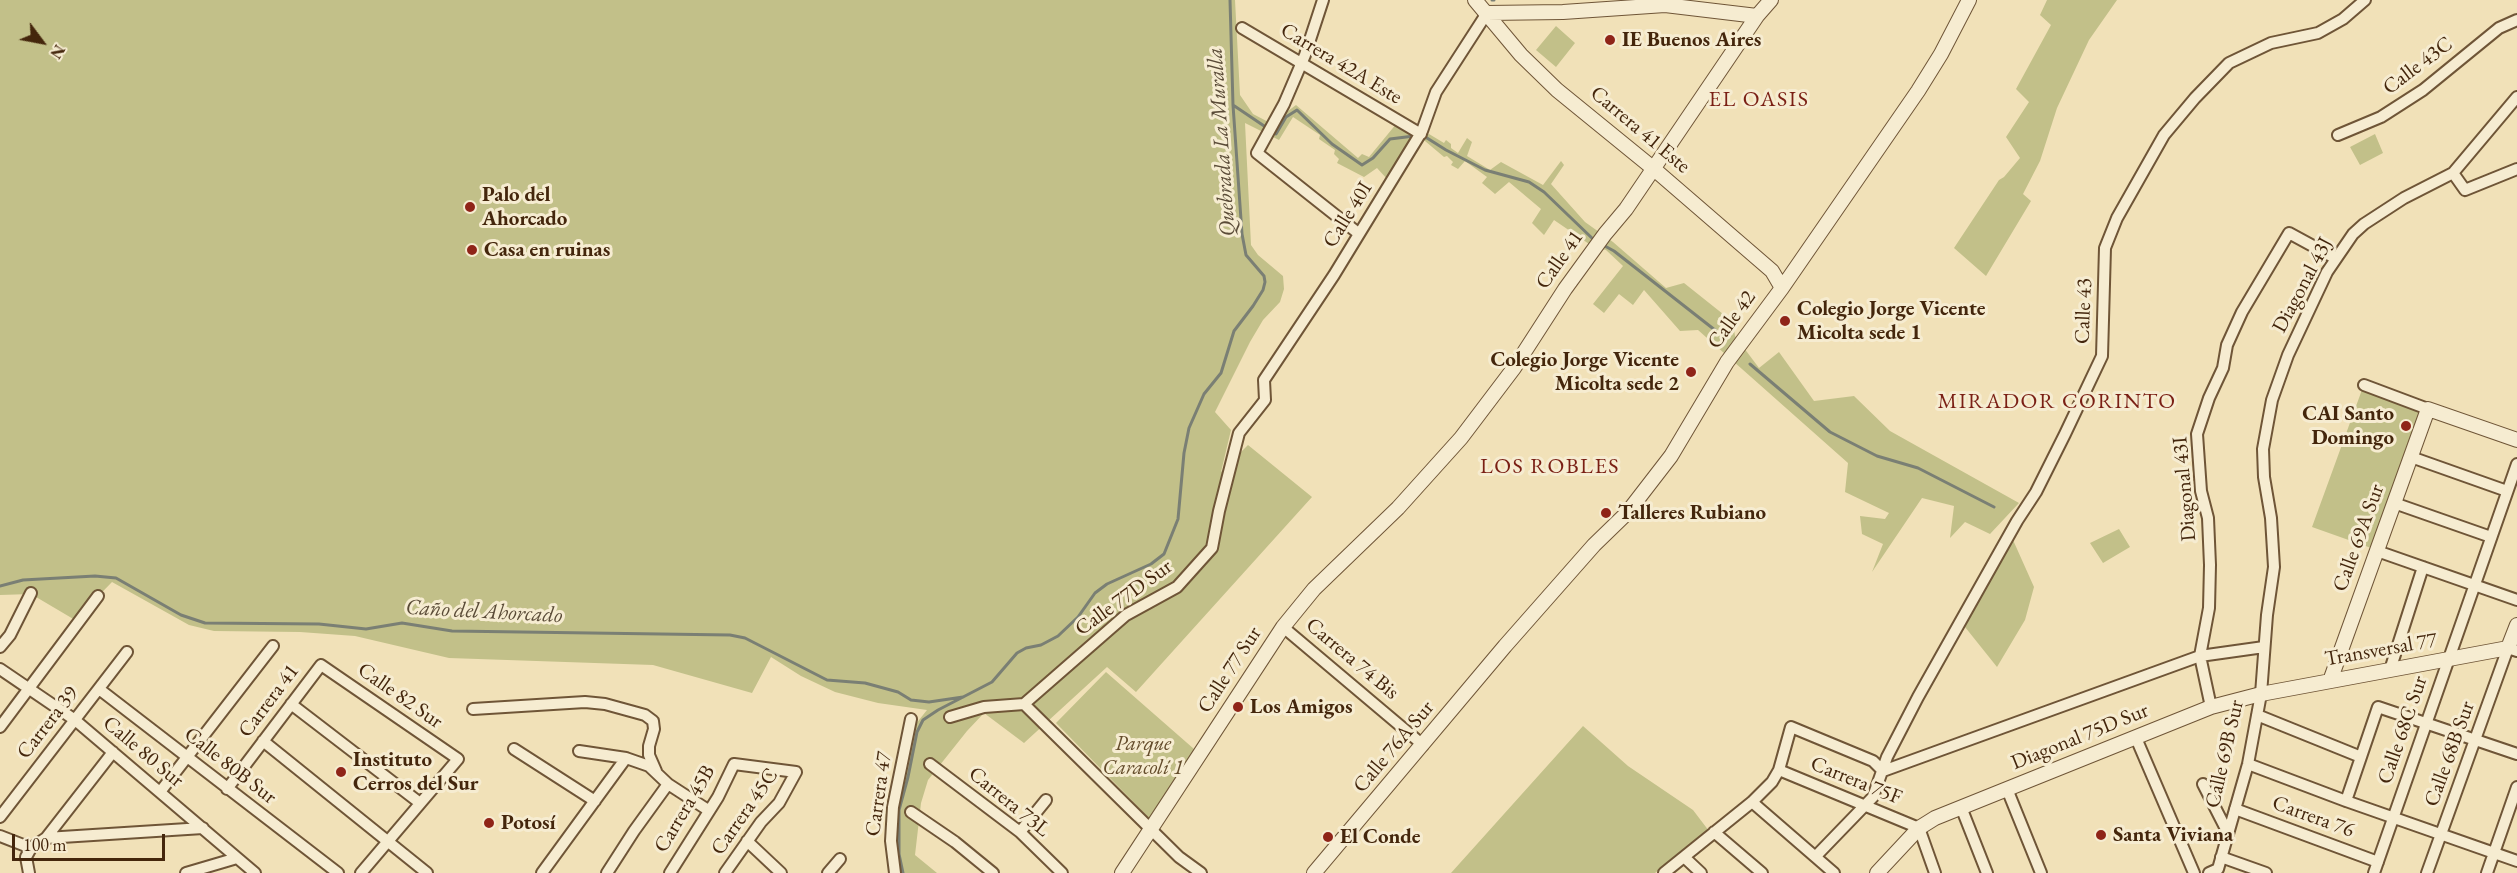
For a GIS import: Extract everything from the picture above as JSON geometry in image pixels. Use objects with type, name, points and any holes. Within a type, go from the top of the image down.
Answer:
[{"type":"street","points":[[1323,0],[1301,64],[1274,124],[1257,153],[1358,233]]},
{"type":"street","name":"Carrera 41 Este","points":[[1475,0],[1521,55],[1557,90],[1654,169],[1772,271],[1782,288]]},
{"type":"street","name":"Calle 41","points":[[1370,533],[1398,508],[1461,438],[1514,368],[1538,329],[1605,234],[1626,209],[1757,16],[1771,0]]},
{"type":"street","name":"Calle 42","points":[[1505,646],[1594,545],[1627,513],[1671,456],[1721,371],[1782,288],[1918,91],[1941,54],[1969,0]]},
{"type":"street","name":"Calle 43","points":[[1816,856],[1873,797],[1921,692],[2017,521],[2036,492],[2102,356],[2105,248],[2117,218],[2164,135],[2194,98],[2229,63],[2271,43],[2318,33],[2343,19],[2365,0]]},
{"type":"street","points":[[1487,13],[1519,7],[1563,12],[1665,4],[1757,16]]},
{"type":"street","name":"Calle 40I","points":[[1239,433],[1265,400],[1264,380],[1334,275],[1415,144],[1437,92],[1487,13]]},
{"type":"street","name":"Calle 43C","points":[[2338,135],[2381,117],[2423,90],[2499,28],[2517,20]]},
{"type":"street","name":"Carrera 42A Este","points":[[1242,28],[1421,134]]},
{"type":"street","name":"Diagonal 43J","points":[[2264,647],[2274,567],[2274,545],[2264,477],[2263,449],[2272,400],[2310,304],[2335,258],[2364,224],[2404,198],[2453,173],[2517,97]]},
{"type":"street","points":[[2453,173],[2465,190],[2517,169]]},
{"type":"street","name":"Diagonal 43I","points":[[2200,656],[2208,608],[2210,565],[2208,518],[2201,491],[2197,434],[2209,398],[2223,368],[2227,345],[2241,312],[2289,233],[2335,258]]},
{"type":"street","points":[[2364,385],[2517,440]]},
{"type":"street","name":"Calle 69A Sur","points":[[2330,681],[2428,409]]},
{"type":"street","name":"Calle 77D Sur","points":[[1024,704],[1126,615],[1177,587],[1212,548],[1239,433]]},
{"type":"street","points":[[2411,457],[2507,491]]},
{"type":"street","name":"Calle 68C Sur","points":[[2374,873],[2517,464]]},
{"type":"street","points":[[2394,503],[2491,537]]},
{"type":"street","name":"Calle 77 Sur","points":[[1122,873],[1283,627],[1314,589],[1370,533]]},
{"type":"street","points":[[2377,550],[2517,600]]},
{"type":"street","points":[[2390,670],[2423,567]]},
{"type":"street","points":[[0,648],[10,635],[31,594]]},
{"type":"street","points":[[0,727],[98,596]]},
{"type":"street","points":[[2513,650],[2517,625]]},
{"type":"street","name":"Carrera 74 Bis","points":[[1283,627],[1424,745]]},
{"type":"street","name":"Carrera 41","points":[[160,792],[273,646]]},
{"type":"street","name":"Calle 76A Sur","points":[[1314,873],[1505,646]]},
{"type":"street","points":[[1664,873],[1752,802],[1779,770],[1791,727],[1873,761],[1883,771],[2200,656],[2264,647]]},
{"type":"street","name":"Calle 69B Sur","points":[[2213,871],[2222,857],[2248,764],[2261,694],[2264,647]]},
{"type":"street","name":"Transversal 77","points":[[2261,694],[2449,659],[2513,650]]},
{"type":"street","name":"Calle 68B Sur","points":[[2427,873],[2475,740],[2513,650]]},
{"type":"street","name":"Carrera 39","points":[[0,817],[127,652]]},
{"type":"street","points":[[2200,656],[2211,707]]},
{"type":"street","name":"Carrera 41","points":[[227,789],[321,664]]},
{"type":"street","name":"Calle 82 Sur","points":[[321,664],[458,759],[420,803]]},
{"type":"street","name":"Calle 80 Sur","points":[[0,669],[75,720],[255,873]]},
{"type":"street","name":"Calle 80B Sur","points":[[99,689],[338,873]]},
{"type":"street","name":"Diagonal 75D Sur","points":[[1877,873],[1919,828],[1935,818],[2211,707],[2261,694]]},
{"type":"street","points":[[473,709],[585,702],[604,704],[645,715],[653,721],[654,729],[649,746],[656,771],[668,784],[708,810]]},
{"type":"street","points":[[291,704],[420,803],[361,873]]},
{"type":"street","points":[[950,717],[984,707],[1024,704],[1179,856],[1201,873]]},
{"type":"street","points":[[2346,801],[2378,707],[2517,754]]},
{"type":"street","points":[[2257,715],[2361,757]]},
{"type":"street","name":"Carrera 47","points":[[895,873],[891,842],[893,807],[911,719]]},
{"type":"street","points":[[2136,738],[2194,873]]},
{"type":"street","points":[[263,741],[427,873]]},
{"type":"street","points":[[514,749],[595,801]]},
{"type":"street","points":[[579,751],[626,758],[656,771]]},
{"type":"street","points":[[29,873],[26,857],[31,848],[46,838],[113,752]]},
{"type":"street","points":[[542,873],[626,758]]},
{"type":"street","name":"Carrera 45B","points":[[670,873],[718,797],[734,764],[796,772]]},
{"type":"street","name":"Carrera 73L","points":[[930,764],[1020,832],[1062,873]]},
{"type":"street","points":[[2248,764],[2517,861]]},
{"type":"street","name":"Carrera 75F","points":[[1779,770],[1919,828]]},
{"type":"street","name":"Carrera 45C","points":[[725,873],[747,841],[779,803],[796,772]]},
{"type":"street","points":[[607,873],[668,784]]},
{"type":"street","points":[[2204,784],[2228,833]]},
{"type":"street","points":[[2487,873],[2517,787]]},
{"type":"street","points":[[2007,789],[2041,873]]},
{"type":"street","points":[[1020,832],[1046,800]]},
{"type":"street","points":[[1752,802],[1834,873]]},
{"type":"street","points":[[1961,807],[1987,873]]},
{"type":"street","name":"Carrera 76","points":[[2235,809],[2378,862]]},
{"type":"street","points":[[911,812],[955,842],[993,873]]},
{"type":"street","points":[[46,838],[203,828]]},
{"type":"street","points":[[1919,828],[1935,873]]},
{"type":"street","points":[[1714,832],[1762,873]]},
{"type":"street","points":[[0,836],[31,848]]},
{"type":"street","points":[[747,841],[778,872]]},
{"type":"street","points":[[1684,857],[1701,873]]},
{"type":"street","points":[[2222,857],[2266,873]]},
{"type":"street","points":[[186,873],[237,858]]},
{"type":"street","points":[[828,873],[840,859]]},
{"type":"green space","points":[[0,0],[1235,0],[1240,95],[1253,114],[1278,127],[1288,111],[1296,105],[1358,158],[1362,154],[1369,157],[1397,123],[1417,135],[1429,134],[1444,143],[1446,140],[1458,153],[1467,138],[1472,142],[1467,156],[1490,170],[1501,162],[1543,185],[1561,161],[1564,165],[1551,184],[1585,222],[1613,242],[1666,288],[1684,283],[1733,322],[1735,336],[1759,368],[1779,352],[1814,401],[1854,396],[1890,431],[2019,503],[1990,534],[1965,522],[1950,538],[1954,506],[1922,498],[1872,572],[1883,544],[1862,534],[1860,516],[1885,519],[1889,513],[1845,492],[1848,463],[1698,330],[1680,331],[1644,290],[1633,305],[1619,294],[1604,313],[1593,304],[1623,266],[1606,250],[1592,246],[1554,220],[1544,235],[1532,223],[1541,209],[1509,182],[1495,194],[1482,183],[1487,177],[1465,161],[1458,169],[1451,165],[1453,162],[1447,156],[1444,157],[1425,141],[1414,140],[1388,180],[1377,168],[1364,177],[1337,163],[1339,159],[1334,154],[1335,150],[1319,139],[1320,135],[1293,117],[1279,140],[1245,123],[1251,245],[1258,255],[1283,276],[1284,289],[1280,302],[1263,320],[1250,342],[1215,412],[1231,430],[1221,472],[1248,445],[1312,497],[1136,692],[1107,667],[1024,743],[984,713],[928,780],[921,803],[915,855],[937,873],[901,873],[896,856],[896,813],[915,725],[927,710],[878,703],[835,692],[801,676],[771,657],[752,693],[653,665],[449,658],[355,636],[300,632],[214,631],[189,625],[112,582],[75,620],[31,594],[0,595]]},
{"type":"green space","points":[[2047,0],[2117,0],[2089,40],[2057,108],[2040,161],[2023,194],[2031,201],[1986,276],[1954,248],[1999,180],[2020,158],[2006,137],[2029,102],[2016,89],[2051,25],[2040,15]]},
{"type":"green space","points":[[1556,26],[1575,43],[1556,67],[1536,50]]},
{"type":"green space","points":[[2375,134],[2383,153],[2360,165],[2350,147]]},
{"type":"green space","points":[[2363,387],[2425,409],[2374,549],[2312,527]]},
{"type":"green space","points":[[2119,529],[2130,547],[2103,563],[2090,543]]},
{"type":"green space","points":[[2013,540],[2034,587],[2025,620],[1997,667],[1965,627]]},
{"type":"green space","name":"Parque Caracolí 1","points":[[1106,672],[1194,749],[1151,820],[1056,723]]},
{"type":"green space","points":[[1583,726],[1628,766],[1693,810],[1709,831],[1655,873],[1451,873]]},
{"type":"waterway","name":"Quebrada La Muralla","points":[[903,873],[899,854],[899,810],[917,732],[923,720],[992,682],[1017,653],[1026,648],[1041,645],[1058,636],[1078,617],[1095,593],[1107,584],[1151,564],[1164,554],[1178,519],[1184,453],[1189,428],[1204,394],[1221,373],[1234,331],[1253,306],[1265,282],[1264,276],[1246,255],[1242,234],[1233,105],[1230,0]]},
{"type":"waterway","points":[[1233,105],[1276,134],[1286,117],[1297,110],[1332,144],[1362,165],[1373,158],[1390,139],[1414,136]]},
{"type":"waterway","points":[[1421,137],[1427,138],[1485,170],[1529,182],[1544,192],[1594,240]]},
{"type":"waterway","points":[[1603,245],[1614,251],[1720,334]]},
{"type":"waterway","points":[[1750,364],[1830,432],[1877,456],[1918,468],[1994,507]]},
{"type":"waterway","name":"Caño del Ahorcado","points":[[0,586],[23,580],[95,576],[116,578],[181,615],[205,623],[319,624],[366,629],[402,623],[452,631],[730,635],[745,638],[827,680],[865,683],[898,692],[911,700],[929,702],[963,697]]},
{"type":"place","name":"IE Buenos Aires","points":[[1610,40]]},
{"type":"place","name":"Palo del Ahorcado","points":[[470,207]]},
{"type":"place","name":"Casa en ruinas","points":[[472,250]]},
{"type":"place","name":"Colegio Jorge Vicente Micolta sede 1","points":[[1785,321]]},
{"type":"place","name":"Colegio Jorge Vicente Micolta sede 2","points":[[1691,372]]},
{"type":"place","name":"CAI Santo Domingo","points":[[2406,426]]},
{"type":"place","name":"Talleres Rubiano","points":[[1606,513]]},
{"type":"place","name":"Los Amigos","points":[[1238,707]]},
{"type":"place","name":"Instituto Cerros del Sur","points":[[341,772]]},
{"type":"place","name":"Potosí","points":[[489,823]]},
{"type":"place","name":"Santa Viviana","points":[[2101,835]]},
{"type":"place","name":"El Conde","points":[[1328,837]]},
{"type":"district","name":"EL OASIS","points":[[1759,100]]},
{"type":"district","name":"MIRADOR CORINTO","points":[[2057,402]]},
{"type":"district","name":"LOS ROBLES","points":[[1550,467]]}]
